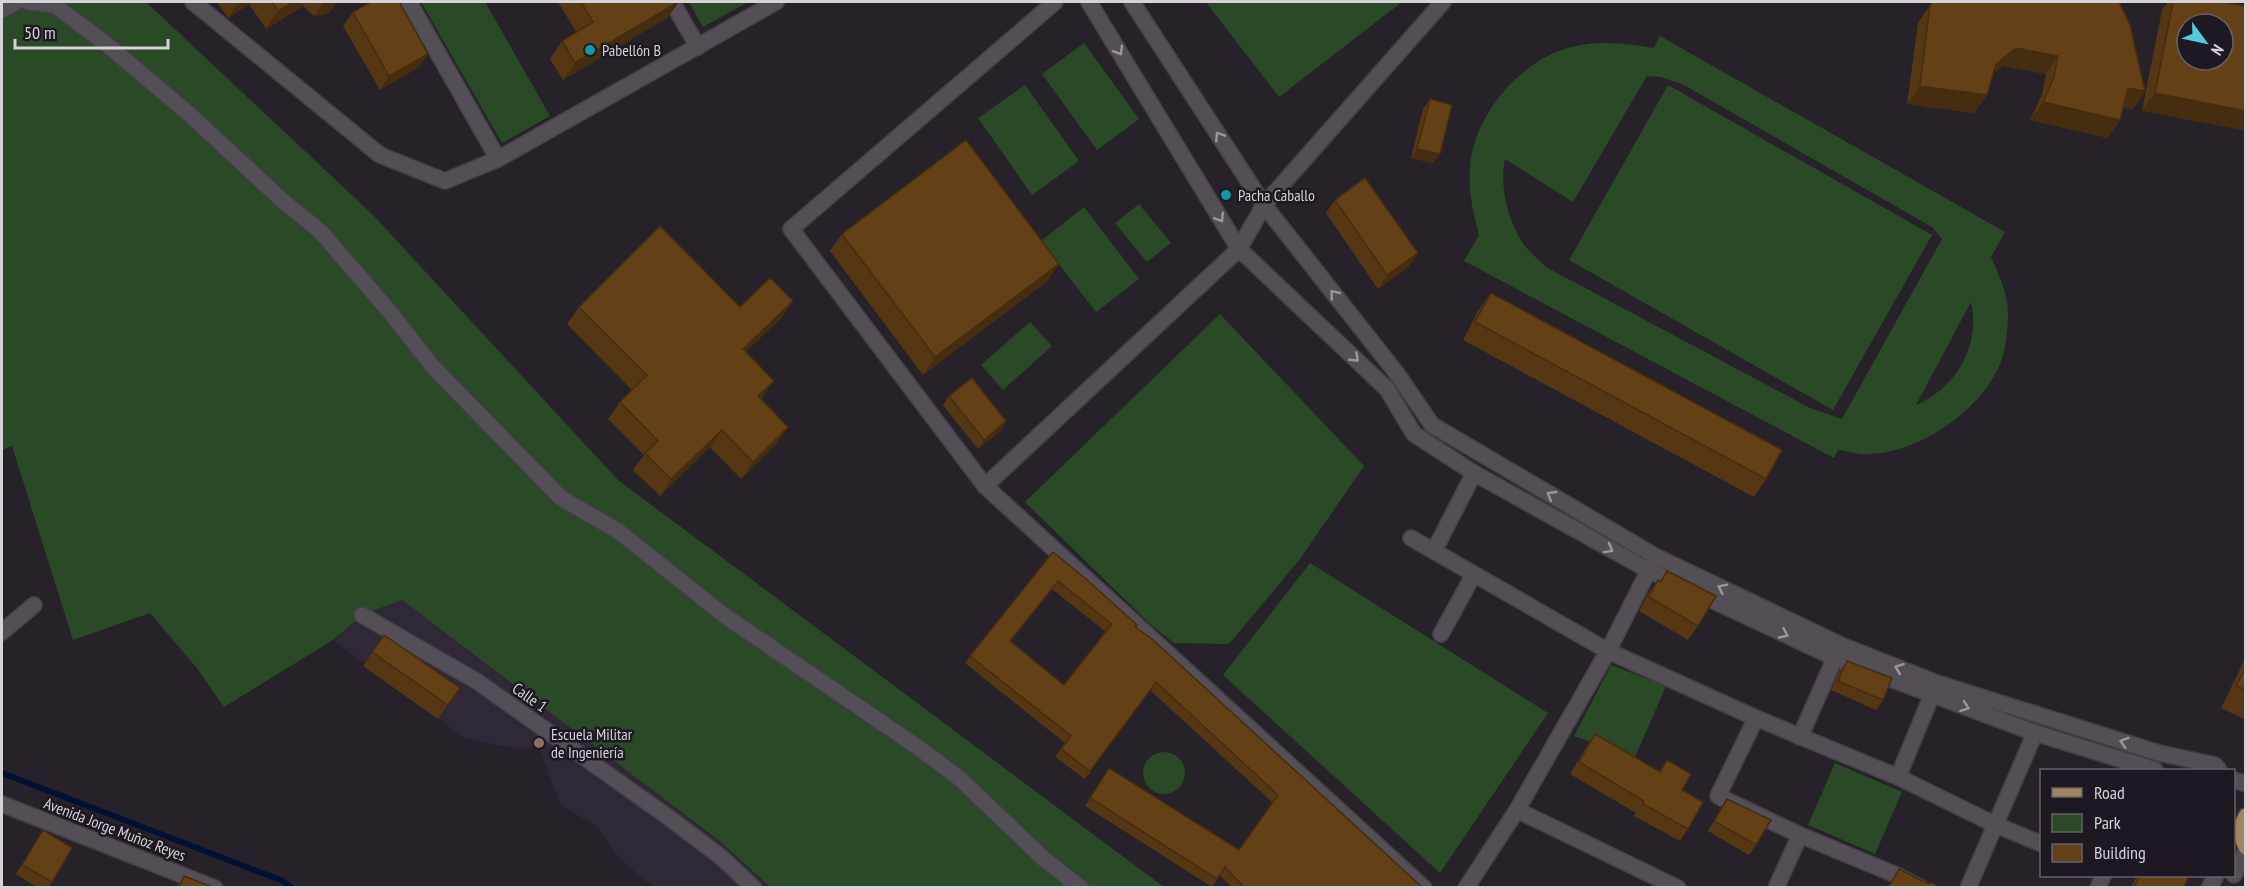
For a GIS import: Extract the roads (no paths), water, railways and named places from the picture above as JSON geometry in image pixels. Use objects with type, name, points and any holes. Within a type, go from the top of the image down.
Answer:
[{"type":"main road","points":[[2244,820],[2242,839],[2246,849]]},
{"type":"street","points":[[2,10],[16,2]]},
{"type":"street","points":[[28,2],[54,5],[105,43],[188,113],[284,202],[321,231],[433,367],[561,498],[618,531],[724,616],[919,748],[959,778],[1044,859],[1081,888]]},
{"type":"street","points":[[193,2],[380,154],[445,181],[498,159],[776,2]]},
{"type":"street","points":[[409,2],[498,159]]},
{"type":"street","points":[[672,2],[698,46]]},
{"type":"street","points":[[1055,2],[791,229],[985,486],[1424,888]]},
{"type":"street","points":[[1089,2],[1239,249],[1387,389],[1414,434],[1474,473],[1648,570],[1838,652],[1934,688],[2035,733],[2150,769]]},
{"type":"street","points":[[1132,2],[1263,205],[1398,375],[1432,424],[1655,556],[1838,652]]},
{"type":"street","points":[[985,486],[1239,249],[1263,205],[1443,2]]},
{"type":"street","points":[[1434,551],[1474,473]]},
{"type":"street","points":[[1410,538],[1608,651],[1756,718],[1898,777],[1996,825],[2040,843]]},
{"type":"street","points":[[1466,888],[1517,810],[1608,651],[1655,556]]},
{"type":"street","points":[[1441,634],[1474,574]]},
{"type":"street","points":[[2,632],[34,605]]},
{"type":"street","name":"Calle 1","points":[[362,615],[478,682],[668,817],[721,858],[754,888]]},
{"type":"street","points":[[1800,737],[1838,652]]},
{"type":"street","points":[[1934,688],[2159,753],[2215,765],[2218,769]]},
{"type":"street","points":[[1898,777],[1934,688]]},
{"type":"street","points":[[1756,718],[1718,796],[1921,888]]},
{"type":"street","points":[[1968,888],[2035,733]]},
{"type":"street","points":[[2153,769],[2159,753]]},
{"type":"street","name":"Avenida Jorge Muñoz Reyes","points":[[2,804],[216,888]]},
{"type":"street","points":[[1517,810],[1678,888]]},
{"type":"street","points":[[2235,838],[2244,820]]},
{"type":"street","points":[[1776,888],[1800,835]]},
{"type":"street","points":[[2235,871],[2246,849]]},
{"type":"waterway","points":[[2,773],[283,881],[292,888]]},
{"type":"place","name":"Pabellón B","points":[[590,50]]},
{"type":"place","name":"Pacha Caballo","points":[[1226,195]]},
{"type":"place","name":"Escuela Militar de Ingeniería","points":[[539,743]]}]
